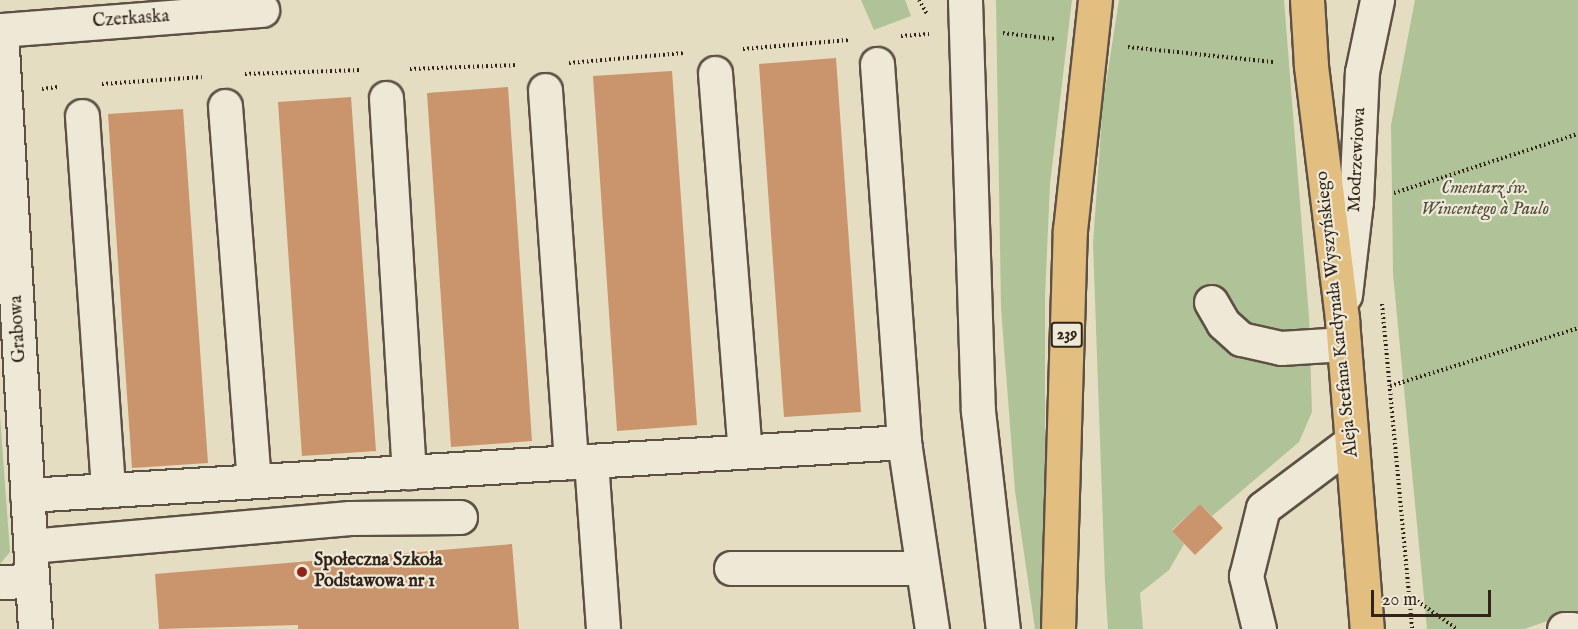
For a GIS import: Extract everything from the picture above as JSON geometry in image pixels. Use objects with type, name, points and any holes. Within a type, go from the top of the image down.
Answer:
[{"type":"main road","name":"239","points":[[1058,629],[1075,41],[1095,0]]},
{"type":"main road","name":"Aleja Stefana Kardynała Wyszyńskiego","points":[[1307,0],[1311,66],[1343,332],[1367,629]]},
{"type":"street","points":[[965,0],[978,411],[1003,629]]},
{"type":"street","name":"Modrzewiowa","points":[[1343,332],[1356,202],[1362,72],[1377,0]]},
{"type":"street","name":"Czerkaska","points":[[0,30],[262,10]]},
{"type":"street","name":"Grabowa","points":[[0,30],[6,192],[30,546],[16,581],[35,629]]},
{"type":"street","points":[[883,50],[904,442],[932,629]]},
{"type":"street","points":[[703,63],[745,450]]},
{"type":"street","points":[[545,73],[581,461],[603,629]]},
{"type":"street","points":[[393,84],[409,472]]},
{"type":"street","points":[[225,106],[254,481]]},
{"type":"street","points":[[82,116],[108,490]]},
{"type":"street","points":[[1211,302],[1223,323],[1241,339],[1281,348],[1343,332]]},
{"type":"street","points":[[27,495],[904,442]]},
{"type":"street","points":[[1259,629],[1246,576],[1263,508],[1351,442]]},
{"type":"street","points":[[30,546],[350,518],[460,517]]},
{"type":"street","points":[[731,568],[922,568]]},
{"type":"street","points":[[1564,629],[1572,629]]},
{"type":"path","points":[[883,50],[936,33]]},
{"type":"path","points":[[994,33],[1311,66]]},
{"type":"path","points":[[738,49],[855,40]]},
{"type":"path","points":[[393,84],[703,63]]},
{"type":"path","points":[[236,74],[364,70]]},
{"type":"path","points":[[95,85],[212,76]]},
{"type":"path","points":[[37,89],[60,87]]},
{"type":"path","points":[[1387,196],[1578,135]]},
{"type":"path","points":[[1381,299],[1412,629]]},
{"type":"path","points":[[1390,386],[1578,328]]},
{"type":"path","points":[[1409,596],[1457,629]]},
{"type":"green space","points":[[861,0],[905,0],[911,16],[874,30]]},
{"type":"green space","points":[[996,0],[1072,0],[1050,184],[1045,298],[1045,629],[1035,629],[1015,491],[1001,308]]},
{"type":"green space","points":[[1119,0],[1284,0],[1309,317],[1312,412],[1299,442],[1212,516],[1200,504],[1172,530],[1184,544],[1169,570],[1140,593],[1143,629],[1108,629],[1105,582],[1093,243],[1103,102]]},
{"type":"green space","name":"Cmentarz św. Wincentego à Paulo","points":[[1415,0],[1578,0],[1578,611],[1524,629],[1427,629],[1393,274],[1391,125]]},
{"type":"green space","points":[[0,416],[10,552],[0,564]]},
{"type":"building","points":[[836,58],[861,412],[784,417],[759,64]]},
{"type":"building","points":[[672,71],[697,425],[617,431],[593,76]]},
{"type":"building","points":[[508,87],[532,441],[451,447],[427,93]]},
{"type":"building","points":[[351,97],[376,451],[302,456],[278,102]]},
{"type":"building","points":[[183,109],[208,463],[132,468],[108,114]]},
{"type":"building","points":[[1200,504],[1223,528],[1195,555],[1172,531]]},
{"type":"building","points":[[512,544],[519,629],[298,629],[298,625],[159,629],[155,574]]},
{"type":"place","name":"Społeczna Szkoła Podstawowa nr 1","points":[[302,572]]}]
